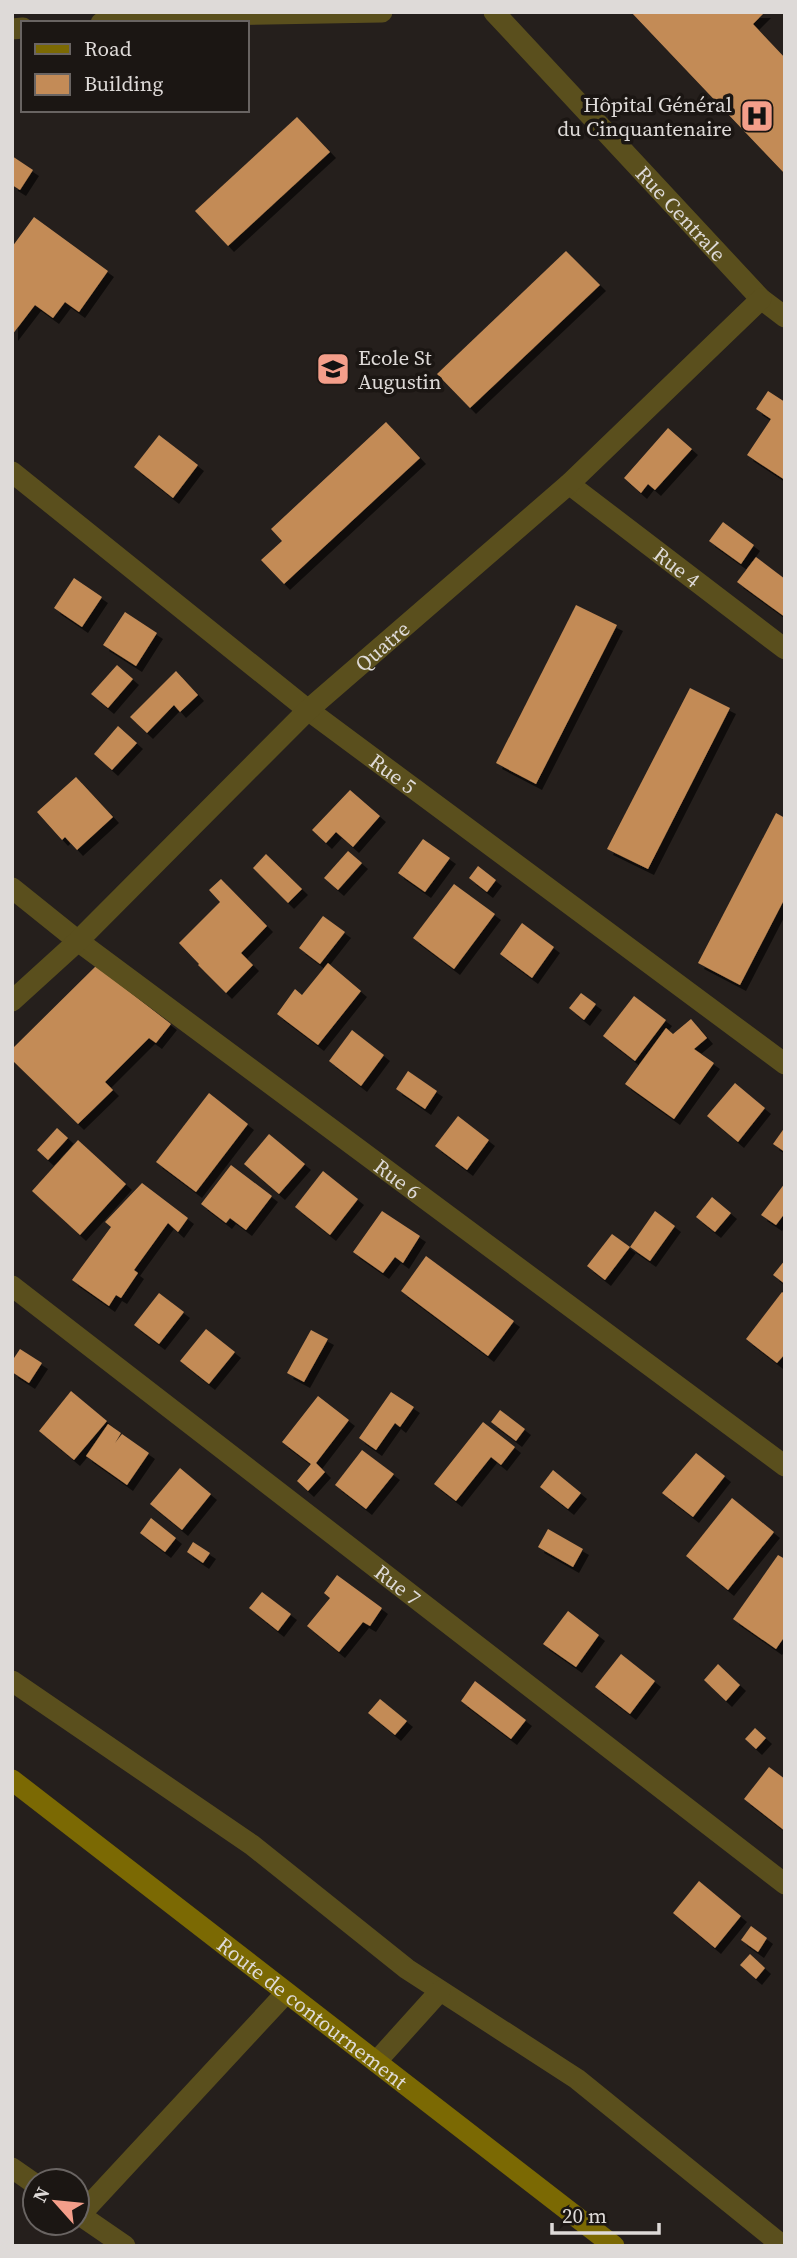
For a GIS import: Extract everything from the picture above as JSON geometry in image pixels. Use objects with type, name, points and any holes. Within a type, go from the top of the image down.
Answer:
[{"type":"street","points":[[126,21],[212,14],[382,12]]},
{"type":"street","name":"Rue Centrale","points":[[494,12],[761,299],[785,317]]},
{"type":"street","name":"Quatre","points":[[12,1001],[78,941],[308,710],[569,484],[761,299]]},
{"type":"street","name":"Rue 5","points":[[12,472],[308,710],[785,1064]]},
{"type":"street","name":"Rue 4","points":[[569,484],[785,649]]},
{"type":"street","name":"Rue 6","points":[[12,888],[78,941],[785,1466]]},
{"type":"street","name":"Rue 7","points":[[12,1286],[785,1884]]},
{"type":"street","points":[[12,1681],[252,1845],[407,1969],[577,2079],[783,2246]]},
{"type":"street","name":"Route de contournement","points":[[12,1780],[614,2246]]},
{"type":"street","points":[[376,2062],[440,1991]]},
{"type":"street","points":[[91,2200],[286,1993]]},
{"type":"street","points":[[91,2223],[125,2246]]},
{"type":"building","name":"Hôpital Général du Cinquantenaire","points":[[631,12],[765,12],[753,24],[785,58],[785,174]]},
{"type":"building","points":[[297,117],[330,152],[228,246],[195,211]]},
{"type":"building","points":[[12,156],[33,170],[20,190],[12,185]]},
{"type":"building","points":[[34,217],[108,271],[79,312],[65,302],[53,318],[35,305],[12,335],[12,247]]},
{"type":"building","points":[[566,251],[600,285],[470,408],[437,374]]},
{"type":"building","points":[[768,391],[785,402],[785,480],[747,455],[771,419],[756,409]]},
{"type":"building","points":[[386,422],[420,458],[284,584],[261,560],[282,541],[271,529]]},
{"type":"building","points":[[668,428],[692,449],[655,490],[648,484],[641,493],[624,478]]},
{"type":"building","points":[[159,435],[198,465],[173,498],[134,467]]},
{"type":"building","points":[[723,522],[754,545],[741,564],[709,541]]},
{"type":"building","points":[[756,557],[785,579],[785,617],[737,582]]},
{"type":"building","points":[[74,578],[102,597],[82,627],[54,608]]},
{"type":"building","points":[[576,605],[617,625],[536,784],[496,763]]},
{"type":"building","points":[[125,612],[157,633],[136,666],[103,645]]},
{"type":"building","points":[[117,665],[133,679],[108,708],[91,694]]},
{"type":"building","points":[[176,671],[198,695],[180,712],[174,705],[147,733],[130,717]]},
{"type":"building","points":[[690,688],[730,708],[648,869],[607,849]]},
{"type":"building","points":[[118,726],[137,743],[112,770],[94,754]]},
{"type":"building","points":[[76,777],[113,817],[77,850],[65,837],[62,840],[37,812]]},
{"type":"building","points":[[350,790],[380,816],[353,847],[336,832],[326,843],[312,830]]},
{"type":"building","points":[[776,813],[785,818],[785,898],[740,985],[698,963]]},
{"type":"building","points":[[423,839],[450,858],[425,892],[398,873]]},
{"type":"building","points":[[348,851],[362,863],[338,890],[324,878]]},
{"type":"building","points":[[266,854],[302,889],[288,903],[253,868]]},
{"type":"building","points":[[478,866],[496,880],[487,892],[469,878]]},
{"type":"building","points":[[221,879],[267,926],[241,953],[253,965],[226,993],[179,943],[220,902],[209,890]]},
{"type":"building","points":[[454,884],[495,914],[454,969],[413,938]]},
{"type":"building","points":[[323,916],[345,932],[320,964],[299,948]]},
{"type":"building","points":[[522,923],[554,947],[532,978],[500,954]]},
{"type":"building","points":[[328,963],[361,991],[318,1045],[277,1014],[295,989],[302,995]]},
{"type":"building","points":[[96,966],[171,1024],[156,1043],[149,1038],[105,1082],[113,1090],[78,1124],[12,1060],[12,1049]]},
{"type":"building","points":[[581,993],[596,1004],[584,1020],[569,1008]]},
{"type":"building","points":[[634,996],[666,1020],[635,1061],[603,1036]]},
{"type":"building","points":[[691,1019],[707,1038],[694,1049],[714,1063],[674,1119],[625,1084],[666,1028],[673,1034]]},
{"type":"building","points":[[352,1030],[384,1055],[361,1086],[329,1061]]},
{"type":"building","points":[[408,1071],[437,1091],[425,1109],[396,1089]]},
{"type":"building","points":[[735,1083],[765,1108],[738,1142],[707,1116]]},
{"type":"building","points":[[209,1093],[248,1124],[196,1192],[156,1162]]},
{"type":"building","points":[[458,1116],[489,1140],[467,1170],[435,1146]]},
{"type":"building","points":[[785,1127],[785,1152],[773,1144]]},
{"type":"building","points":[[57,1128],[68,1138],[48,1160],[37,1150]]},
{"type":"building","points":[[269,1134],[305,1164],[279,1194],[244,1164]]},
{"type":"building","points":[[78,1140],[126,1184],[80,1235],[32,1191]]},
{"type":"building","points":[[231,1165],[272,1196],[246,1230],[230,1218],[226,1223],[201,1204]]},
{"type":"building","points":[[323,1171],[358,1199],[330,1235],[295,1207]]},
{"type":"building","points":[[142,1183],[188,1218],[178,1232],[168,1223],[134,1270],[138,1273],[121,1298],[116,1295],[109,1306],[72,1280],[111,1227],[105,1222]]},
{"type":"building","points":[[785,1183],[785,1213],[776,1225],[761,1215]]},
{"type":"building","points":[[712,1197],[731,1213],[715,1232],[696,1217]]},
{"type":"building","points":[[382,1211],[420,1236],[403,1263],[395,1257],[383,1273],[353,1252]]},
{"type":"building","points":[[655,1211],[675,1226],[650,1261],[630,1247]]},
{"type":"building","points":[[612,1234],[630,1247],[605,1280],[587,1266]]},
{"type":"building","points":[[426,1256],[514,1321],[488,1356],[401,1291]]},
{"type":"building","points":[[785,1260],[785,1284],[773,1275]]},
{"type":"building","points":[[782,1292],[785,1294],[785,1354],[777,1363],[746,1339]]},
{"type":"building","points":[[159,1293],[184,1312],[159,1344],[134,1325]]},
{"type":"building","points":[[206,1329],[235,1352],[209,1384],[180,1361]]},
{"type":"building","points":[[311,1330],[328,1339],[304,1382],[287,1373]]},
{"type":"building","points":[[20,1349],[42,1363],[29,1383],[12,1372],[12,1361]]},
{"type":"building","points":[[71,1391],[107,1421],[74,1460],[39,1431]]},
{"type":"building","points":[[391,1392],[414,1407],[400,1427],[395,1423],[376,1450],[359,1438]]},
{"type":"building","points":[[318,1396],[349,1420],[316,1463],[325,1472],[308,1491],[297,1481],[311,1464],[282,1442]]},
{"type":"building","points":[[500,1410],[525,1429],[516,1441],[491,1422]]},
{"type":"building","points":[[483,1422],[515,1447],[501,1465],[491,1457],[456,1501],[434,1484]]},
{"type":"building","points":[[108,1424],[121,1433],[115,1443],[122,1434],[149,1453],[127,1485],[86,1456]]},
{"type":"building","points":[[362,1450],[394,1474],[366,1509],[335,1485]]},
{"type":"building","points":[[696,1453],[725,1476],[693,1517],[662,1493]]},
{"type":"building","points":[[180,1468],[211,1494],[182,1530],[150,1504]]},
{"type":"building","points":[[553,1470],[581,1493],[568,1509],[540,1487]]},
{"type":"building","points":[[732,1498],[774,1532],[728,1590],[686,1556]]},
{"type":"building","points":[[151,1518],[176,1538],[165,1552],[140,1533]]},
{"type":"building","points":[[548,1529],[583,1549],[573,1567],[538,1547]]},
{"type":"building","points":[[193,1542],[210,1553],[203,1563],[187,1552]]},
{"type":"building","points":[[778,1555],[785,1559],[785,1636],[776,1649],[733,1619]]},
{"type":"building","points":[[337,1575],[382,1608],[370,1626],[363,1622],[339,1652],[307,1626],[330,1598],[324,1593]]},
{"type":"building","points":[[262,1592],[291,1614],[278,1631],[249,1608]]},
{"type":"building","points":[[568,1611],[599,1635],[576,1667],[543,1644]]},
{"type":"building","points":[[621,1654],[655,1681],[630,1714],[595,1687]]},
{"type":"building","points":[[718,1664],[740,1685],[726,1701],[704,1680]]},
{"type":"building","points":[[475,1681],[526,1720],[511,1739],[461,1701]]},
{"type":"building","points":[[380,1699],[407,1721],[395,1735],[368,1713]]},
{"type":"building","points":[[755,1728],[766,1738],[756,1749],[745,1739]]},
{"type":"building","points":[[769,1767],[785,1779],[785,1831],[744,1799]]},
{"type":"building","points":[[699,1881],[741,1916],[715,1948],[673,1913]]},
{"type":"building","points":[[751,1926],[767,1938],[758,1952],[741,1940]]},
{"type":"building","points":[[750,1954],[765,1968],[756,1979],[740,1965]]},
{"type":"place","name":"Hôpital Général du Cinquantenaire","points":[[757,116]]},
{"type":"place","name":"Ecole St Augustin","points":[[333,369]]}]
